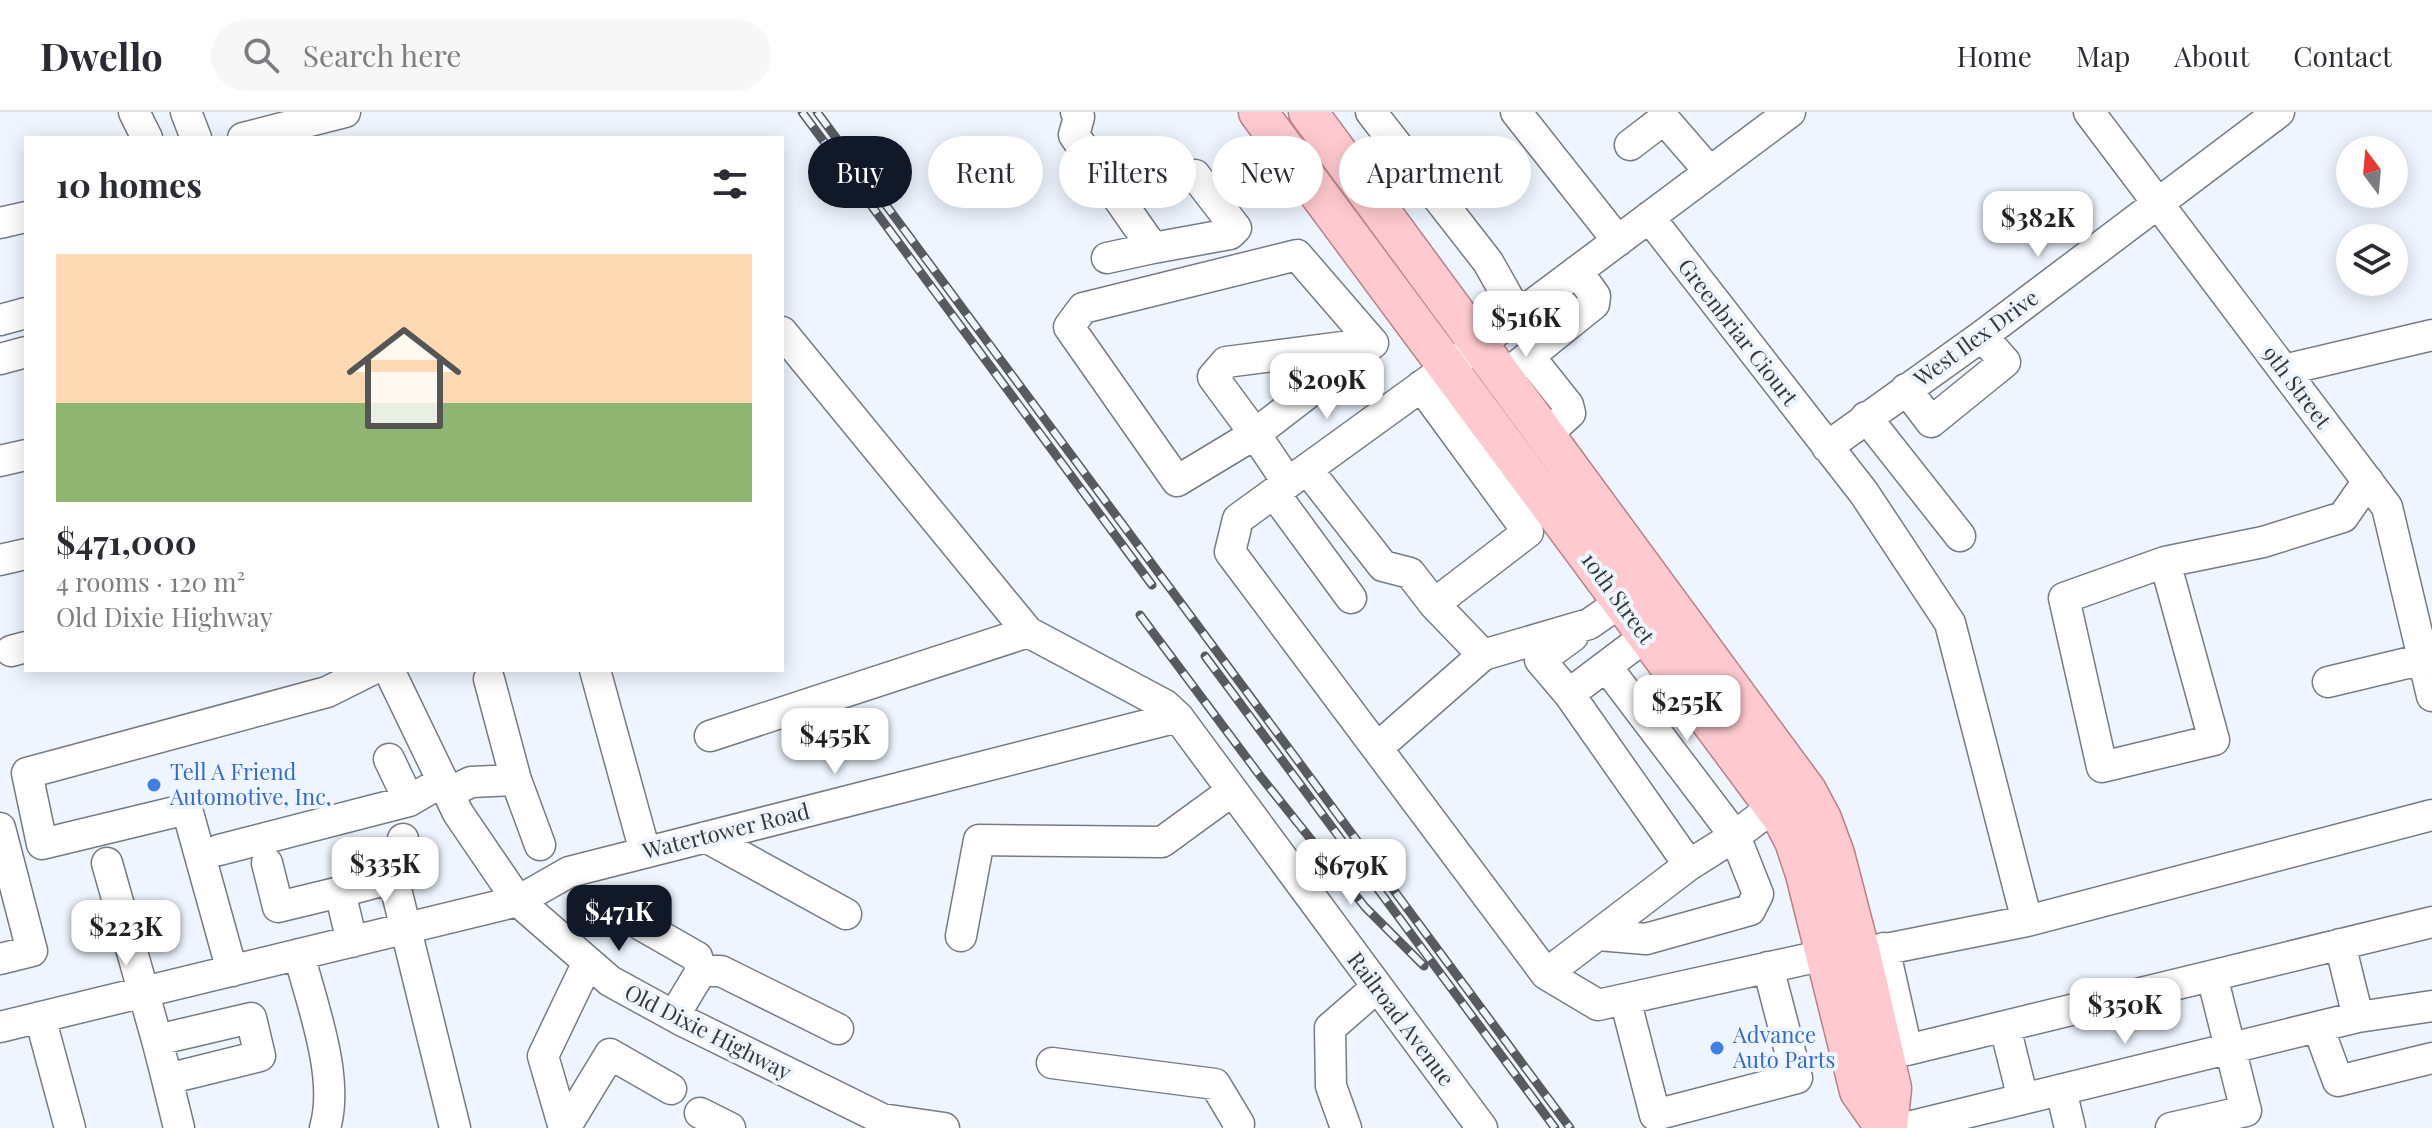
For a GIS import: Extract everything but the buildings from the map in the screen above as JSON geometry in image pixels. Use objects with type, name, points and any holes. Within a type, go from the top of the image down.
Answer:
[{"type":"main road","name":"10th Street","points":[[1308,112],[1449,366]]},
{"type":"main road","name":"10th Street","points":[[1269,116],[1773,807],[1794,841],[1805,874],[1857,952]]},
{"type":"main road","name":"10th Street","points":[[1449,366],[1524,360],[1545,436],[1807,791],[1835,854],[1857,952],[1859,1091],[1887,1128]]},
{"type":"street","points":[[134,112],[146,136]]},
{"type":"street","points":[[186,112],[195,136]]},
{"type":"street","points":[[251,136],[345,112]]},
{"type":"street","points":[[1076,112],[1079,117],[1074,135],[1153,248]]},
{"type":"street","points":[[1371,112],[1488,262],[1518,315],[1524,360]]},
{"type":"street","points":[[1516,112],[1618,241]]},
{"type":"street","points":[[1790,112],[1238,519],[1230,552],[1546,974],[1598,1005],[1768,967],[2027,921],[2432,815]]},
{"type":"street","name":"9th Street","points":[[2089,112],[2387,507],[2428,658],[2432,696]]},
{"type":"street","name":"West Ilex Drive","points":[[1827,447],[1982,336],[2279,112]]},
{"type":"street","points":[[1630,145],[1664,119],[1710,172]]},
{"type":"street","points":[[1107,258],[1230,234],[1236,228],[1196,176]]},
{"type":"street","points":[[0,223],[24,217]]},
{"type":"street","name":"Greenbriar Ciourt","points":[[1649,217],[1864,493],[1950,623],[2027,921]]},
{"type":"street","points":[[1297,255],[1373,343],[1255,434],[1177,481],[1069,327],[1083,308],[1297,255]]},
{"type":"street","points":[[1524,360],[1594,304],[1595,296],[1577,271]]},
{"type":"street","points":[[0,320],[24,314]]},
{"type":"street","points":[[710,736],[1028,632],[784,334]]},
{"type":"street","points":[[2284,370],[2432,335]]},
{"type":"street","points":[[1906,389],[1931,422],[2005,362],[1982,336]]},
{"type":"street","points":[[1351,598],[1290,482],[1213,377],[1226,362],[1373,343]]},
{"type":"street","points":[[0,359],[24,353]]},
{"type":"street","points":[[1434,604],[1528,532],[1449,366]]},
{"type":"street","points":[[1866,417],[1960,536]]},
{"type":"street","points":[[0,461],[24,455]]},
{"type":"street","points":[[2165,562],[2214,740],[2102,767],[2064,598],[2165,562],[2209,554],[2245,531],[2339,497],[2368,481]]},
{"type":"street","points":[[1290,482],[1383,566],[1410,573],[1434,604],[1483,655]]},
{"type":"street","points":[[0,560],[24,554]]},
{"type":"street","points":[[1621,602],[1540,660],[1569,694],[1689,865]]},
{"type":"street","points":[[1377,748],[1483,655],[1589,624]]},
{"type":"street","name":"Railroad Avenue","points":[[1028,632],[1165,705],[1178,717],[1482,1128]]},
{"type":"street","points":[[1569,694],[1646,636]]},
{"type":"street","points":[[2328,682],[2428,658]]},
{"type":"street","points":[[1598,935],[1646,939],[1750,910],[1758,894],[1735,836],[1606,666]]},
{"type":"street","points":[[232,971],[187,809],[42,844],[27,773],[327,692],[385,672]]},
{"type":"street","name":"Old Dixie Highway","points":[[388,672],[458,813],[518,901],[610,981],[881,1124],[944,1128]]},
{"type":"street","points":[[596,672],[645,852]]},
{"type":"street","points":[[489,679],[516,780],[540,845]]},
{"type":"street","name":"Watertower Road","points":[[0,1027],[518,901],[569,872],[1178,717]]},
{"type":"street","points":[[389,759],[409,801]]},
{"type":"street","points":[[219,850],[409,801],[446,787],[471,782],[516,780]]},
{"type":"street","points":[[961,936],[979,840],[1162,842],[1232,791]]},
{"type":"street","points":[[1546,974],[1689,865],[1773,807]]},
{"type":"street","points":[[0,828],[32,951],[0,959]]},
{"type":"street","points":[[706,837],[846,914]]},
{"type":"street","points":[[267,863],[278,907],[411,873],[403,839]]},
{"type":"street","points":[[107,863],[179,1128]]},
{"type":"street","points":[[393,877],[455,1128]]},
{"type":"street","points":[[340,892],[352,942]]},
{"type":"street","points":[[1857,952],[1907,1050],[2432,922]]},
{"type":"street","points":[[641,925],[697,957],[701,971],[674,1016]]},
{"type":"street","points":[[2340,944],[2358,1017]]},
{"type":"street","points":[[299,954],[327,1067],[330,1110],[325,1128]]},
{"type":"street","points":[[565,1128],[543,1056],[588,962]]},
{"type":"street","points":[[1625,999],[1655,1115],[1797,1078],[1768,967]]},
{"type":"street","points":[[701,971],[721,971],[838,1029]]},
{"type":"street","points":[[2171,1128],[2246,1111],[2212,976]]},
{"type":"street","points":[[2358,1017],[2377,1002],[2432,987]]},
{"type":"street","points":[[1346,1128],[1331,1086],[1330,1028],[1376,988]]},
{"type":"street","points":[[1904,1128],[2358,1017],[2432,1006]]},
{"type":"street","points":[[40,1017],[70,1128]]},
{"type":"street","points":[[157,1040],[251,1018],[260,1056],[167,1079]]},
{"type":"street","points":[[2005,1027],[2023,1099]]},
{"type":"street","points":[[2318,1027],[2338,1081],[2432,1058]]},
{"type":"street","points":[[565,1128],[610,1054],[671,1089]]},
{"type":"street","points":[[1052,1063],[1215,1084],[1239,1124],[1238,1128]]},
{"type":"street","points":[[2061,1090],[2070,1128]]},
{"type":"street","points":[[700,1113],[730,1128]]},
{"type":"railway","points":[[802,112],[1152,585]]},
{"type":"railway","points":[[817,112],[1570,1128]]},
{"type":"railway","points":[[1140,615],[1261,777],[1365,907],[1424,966]]},
{"type":"railway","points":[[1205,656],[1555,1128]]},
{"type":"place","name":"Tell A Friend Automotive, Inc.","points":[[154,785]]},
{"type":"place","name":"Advance Auto Parts","points":[[1717,1048]]}]
